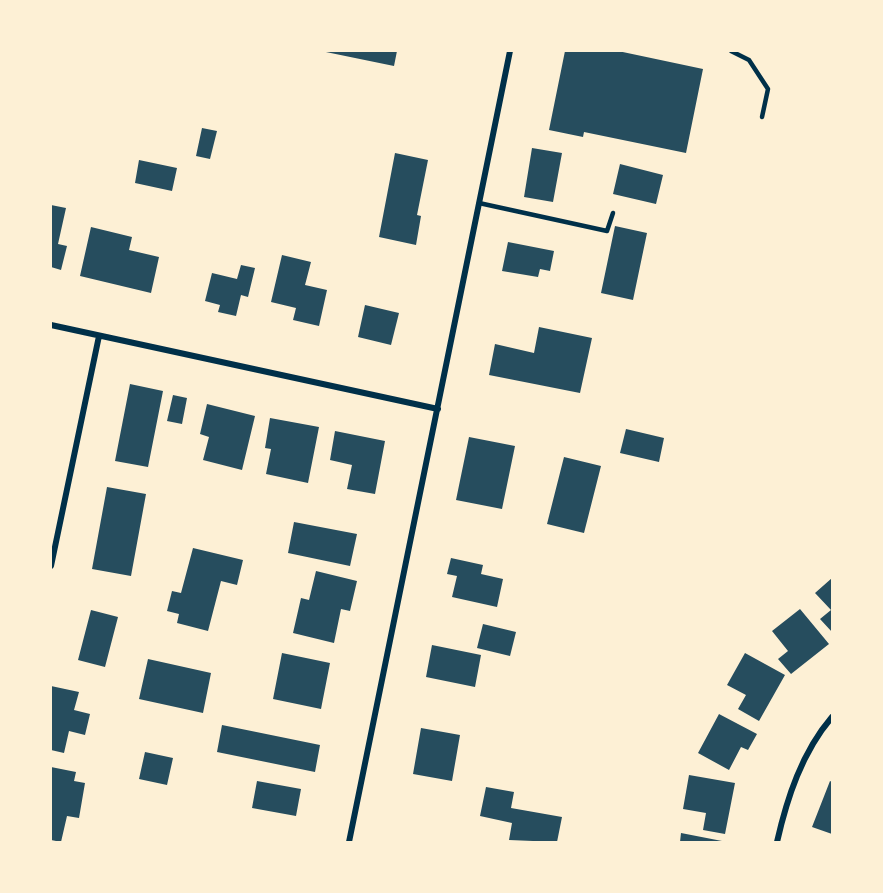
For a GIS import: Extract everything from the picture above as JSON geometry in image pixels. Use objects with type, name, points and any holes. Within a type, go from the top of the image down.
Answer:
[{"type":"street","points":[[349,842],[510,51]]},
{"type":"street","points":[[51,326],[438,409]]},
{"type":"street","points":[[51,566],[99,336]]},
{"type":"street","points":[[777,842],[798,774],[811,747],[832,717]]},
{"type":"lane","points":[[731,51],[749,60],[768,89],[762,117]]},
{"type":"lane","points":[[479,203],[607,231],[613,213]]},
{"type":"building","points":[[321,51],[397,51],[394,66]]},
{"type":"building","points":[[565,51],[618,51],[703,69],[686,153],[584,132],[583,137],[549,130]]},
{"type":"building","points":[[202,128],[217,131],[210,159],[196,156]]},
{"type":"building","points":[[532,148],[562,153],[553,202],[524,197]]},
{"type":"building","points":[[395,153],[428,160],[417,215],[421,216],[416,245],[379,237]]},
{"type":"building","points":[[139,160],[177,168],[172,191],[135,183]]},
{"type":"building","points":[[620,164],[663,175],[656,204],[613,194]]},
{"type":"building","points":[[51,205],[66,208],[58,244],[67,246],[61,270],[51,267]]},
{"type":"building","points":[[615,226],[647,233],[633,300],[601,293]]},
{"type":"building","points":[[91,227],[132,237],[129,250],[159,257],[151,293],[80,276]]},
{"type":"building","points":[[508,242],[554,251],[550,271],[540,269],[538,277],[502,271]]},
{"type":"building","points":[[282,255],[311,262],[305,285],[327,290],[319,326],[293,320],[296,308],[271,302]]},
{"type":"building","points":[[241,265],[255,268],[248,297],[241,295],[236,316],[218,312],[220,305],[205,301],[212,273],[237,279]]},
{"type":"building","points":[[365,305],[399,313],[391,345],[358,337]]},
{"type":"building","points":[[539,327],[592,338],[580,393],[489,375],[495,344],[534,353]]},
{"type":"building","points":[[130,384],[163,391],[148,467],[115,461]]},
{"type":"building","points":[[173,395],[187,398],[182,424],[167,421]]},
{"type":"building","points":[[207,404],[255,416],[242,470],[203,460],[209,437],[200,434]]},
{"type":"building","points":[[270,418],[319,427],[308,483],[266,474],[271,449],[265,448]]},
{"type":"building","points":[[626,429],[664,438],[659,462],[620,453]]},
{"type":"building","points":[[335,431],[385,441],[375,494],[347,489],[352,465],[330,460]]},
{"type":"building","points":[[469,437],[515,446],[502,509],[456,500]]},
{"type":"building","points":[[564,457],[601,466],[584,533],[547,524]]},
{"type":"building","points":[[107,487],[146,494],[131,576],[92,569]]},
{"type":"building","points":[[294,522],[357,534],[350,566],[288,553]]},
{"type":"building","points":[[193,548],[243,560],[237,585],[221,581],[208,631],[177,623],[179,614],[167,611],[172,591],[181,593]]},
{"type":"building","points":[[451,558],[483,565],[481,574],[503,579],[497,607],[452,597],[457,576],[447,574]]},
{"type":"building","points":[[316,571],[357,581],[350,611],[341,609],[334,643],[293,633],[301,598],[309,600]]},
{"type":"building","points":[[832,578],[832,632],[820,619],[831,610],[815,593]]},
{"type":"building","points":[[800,609],[829,644],[791,674],[778,659],[788,651],[772,631]]},
{"type":"building","points":[[91,610],[118,617],[105,667],[78,660]]},
{"type":"building","points":[[483,624],[516,632],[510,656],[477,648]]},
{"type":"building","points":[[432,645],[481,655],[475,687],[426,677]]},
{"type":"building","points":[[282,653],[330,663],[321,709],[273,699]]},
{"type":"building","points":[[745,653],[785,675],[759,721],[738,709],[746,695],[727,685]]},
{"type":"building","points":[[148,659],[211,673],[203,713],[139,699]]},
{"type":"building","points":[[51,686],[79,692],[74,710],[90,714],[85,735],[69,731],[64,753],[51,750]]},
{"type":"building","points":[[719,714],[757,734],[748,750],[741,747],[729,770],[698,753]]},
{"type":"building","points":[[222,725],[320,745],[315,772],[217,752]]},
{"type":"building","points":[[421,728],[460,735],[452,781],[413,774]]},
{"type":"building","points":[[145,752],[173,758],[167,785],[139,779]]},
{"type":"building","points":[[51,767],[76,772],[74,781],[85,783],[79,818],[67,816],[61,842],[51,840]]},
{"type":"building","points":[[689,775],[735,783],[725,834],[703,830],[706,813],[683,809]]},
{"type":"building","points":[[257,781],[301,789],[296,816],[252,808]]},
{"type":"building","points":[[830,781],[832,782],[832,834],[812,827]]},
{"type":"building","points":[[486,787],[514,792],[511,808],[562,817],[557,842],[509,840],[512,823],[480,816]]},
{"type":"building","points":[[681,833],[722,841],[722,842],[680,842]]}]
